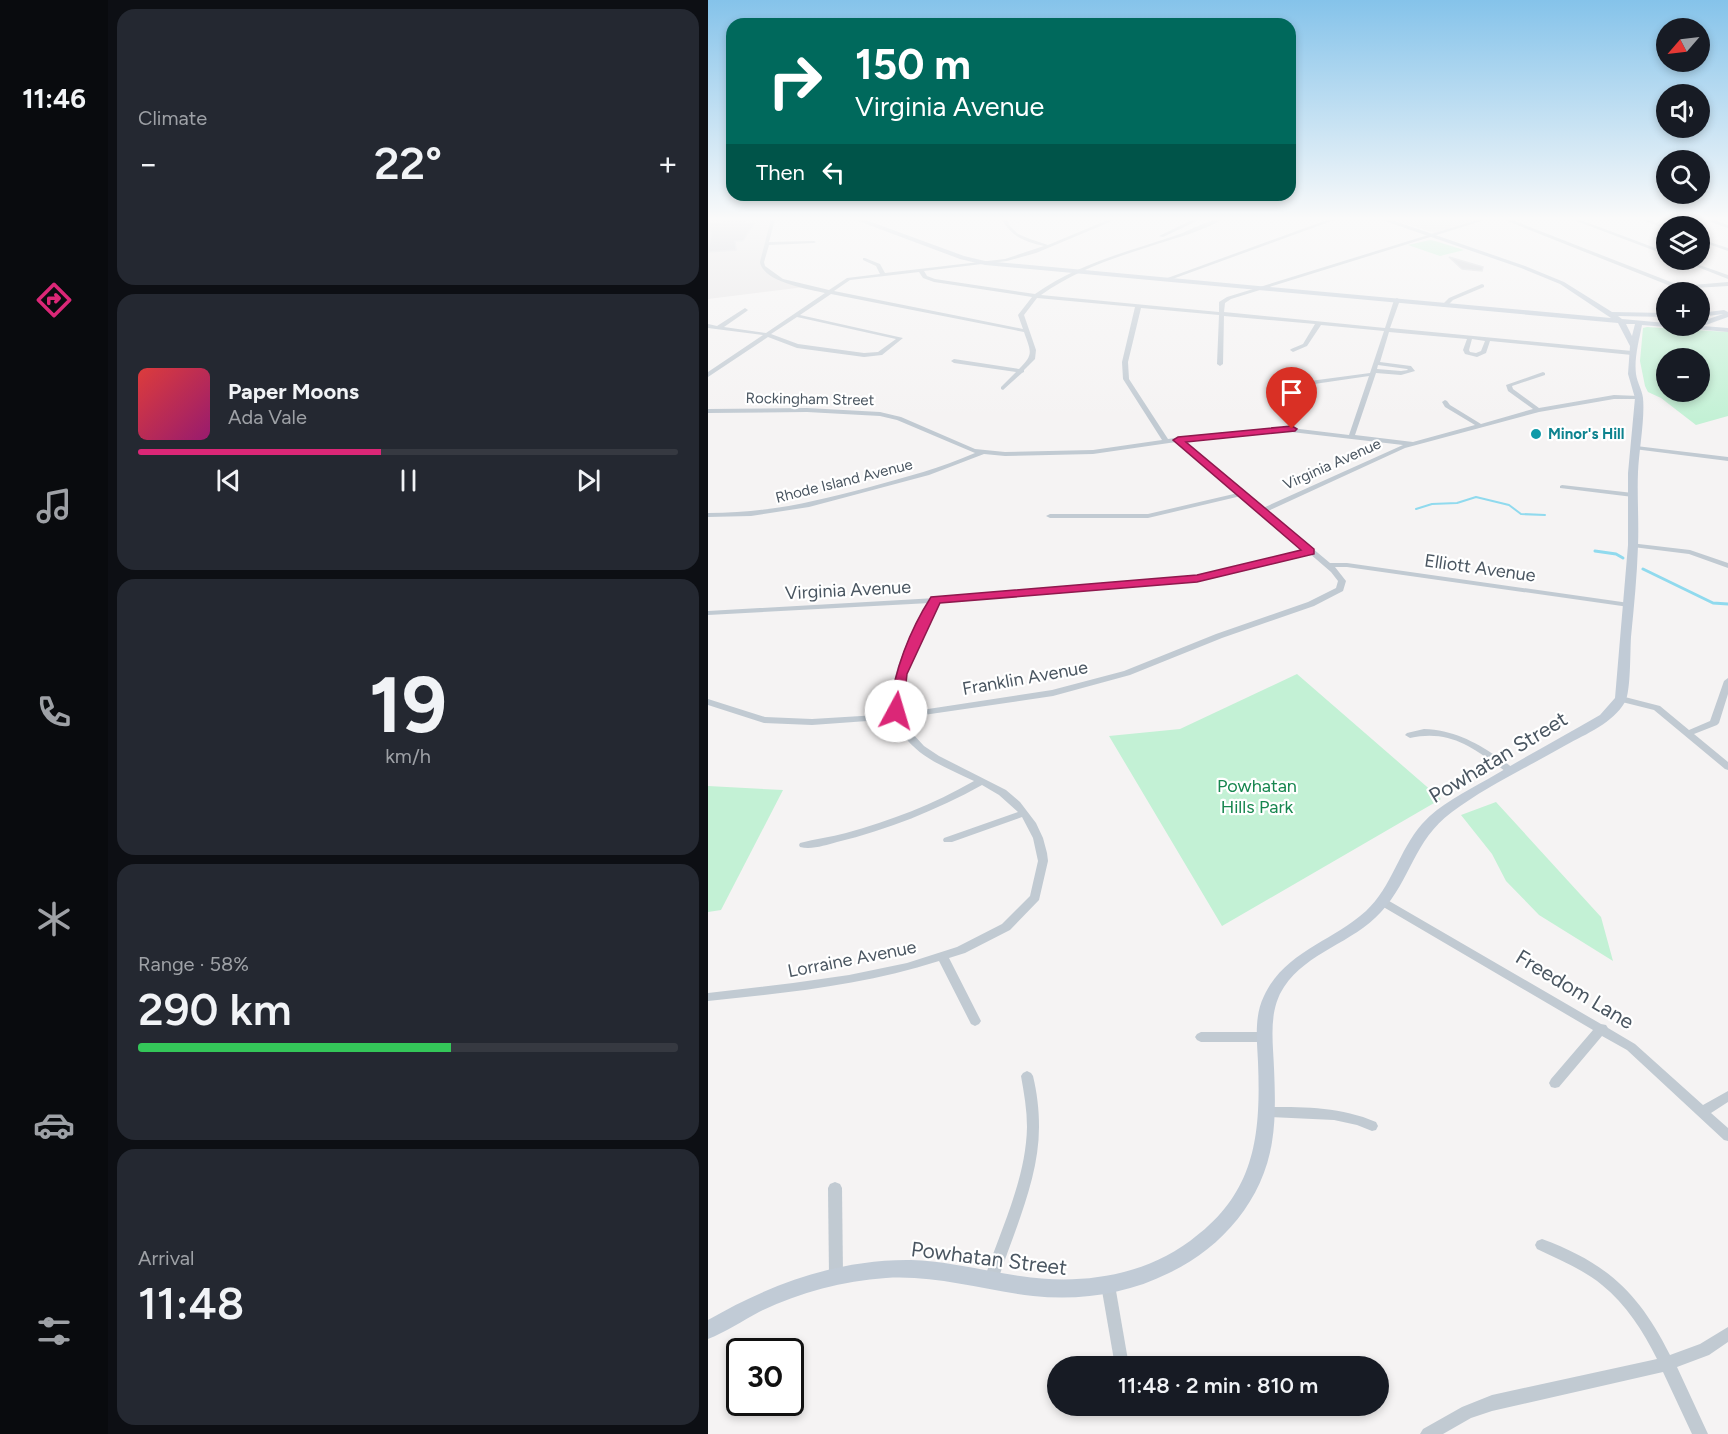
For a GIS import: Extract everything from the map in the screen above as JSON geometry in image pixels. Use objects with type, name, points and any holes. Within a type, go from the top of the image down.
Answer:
[{"type":"street","points":[[805,286],[1026,332]]},
{"type":"street","points":[[708,375],[765,334],[840,286]]},
{"type":"street","points":[[971,286],[1035,296],[1137,307],[1488,340],[1633,349]]},
{"type":"street","points":[[1004,388],[1032,360],[1033,350],[1021,315],[1035,296],[1052,286]]},
{"type":"street","points":[[1240,286],[1656,324]]},
{"type":"street","points":[[1220,364],[1222,302],[1269,286]]},
{"type":"street","points":[[1445,305],[1482,286]]},
{"type":"street","points":[[1568,286],[1596,302],[1646,315]]},
{"type":"street","points":[[1675,286],[1680,288],[1705,286]]},
{"type":"street","points":[[1352,436],[1397,301]]},
{"type":"street","points":[[1578,314],[1594,308],[1596,302]]},
{"type":"street","points":[[1596,302],[1606,314],[1620,321],[1633,349]]},
{"type":"street","points":[[1445,305],[1578,314],[1656,315]]},
{"type":"street","points":[[1137,307],[1125,362],[1126,379],[1166,441]]},
{"type":"street","points":[[718,327],[745,310]]},
{"type":"street","points":[[1710,315],[1728,313]]},
{"type":"street","points":[[1710,321],[1728,313]]},
{"type":"street","points":[[1620,321],[1633,314]]},
{"type":"street","points":[[708,326],[765,334],[797,346],[875,356],[891,348],[900,338],[795,315]]},
{"type":"street","points":[[1710,318],[1728,323]]},
{"type":"street","points":[[1293,350],[1305,345],[1319,323]]},
{"type":"street","points":[[1639,323],[1633,349],[1632,374],[1639,398],[1633,473],[1633,545],[1621,699],[1657,708],[1728,767]]},
{"type":"street","points":[[1710,328],[1728,330]]},
{"type":"street","points":[[1470,338],[1466,350],[1468,354],[1477,355],[1484,352],[1488,340]]},
{"type":"street","points":[[954,361],[1022,371]]},
{"type":"street","points":[[1280,387],[1374,373],[1412,371],[1409,367],[1377,363]]},
{"type":"street","points":[[1538,410],[1510,390],[1509,385],[1543,374]]},
{"type":"street","points":[[1413,444],[1538,410],[1614,397],[1639,398]]},
{"type":"street","points":[[1445,402],[1447,406],[1480,426]]},
{"type":"street","name":"Rockingham Street","points":[[708,411],[807,410],[880,414],[899,418],[983,452],[1075,454],[1166,441],[1299,429],[1413,444]]},
{"type":"street","points":[[1178,440],[1328,565]]},
{"type":"street","name":"Virginia Avenue","points":[[1264,510],[1413,444]]},
{"type":"street","points":[[1636,448],[1728,459]]},
{"type":"street","name":"Rhode Island Avenue","points":[[708,516],[753,516],[779,513],[929,473],[983,452]]},
{"type":"street","points":[[1562,488],[1633,495]]},
{"type":"street","points":[[1050,516],[1148,516],[1243,494]]},
{"type":"street","points":[[1633,545],[1690,552],[1728,566]]},
{"type":"street","name":"Virginia Avenue","points":[[708,614],[936,600],[1197,578],[1310,551]]},
{"type":"street","name":"Elliott Avenue","points":[[1328,565],[1347,565],[1629,605]]},
{"type":"street","name":"Franklin Avenue","points":[[708,702],[778,722],[898,716],[1053,693],[1126,673],[1219,636],[1328,597],[1340,588],[1342,581],[1328,565]]},
{"type":"street","points":[[898,716],[895,704],[901,674],[925,617],[936,600]]},
{"type":"street","points":[[1688,733],[1714,723],[1728,681]]},
{"type":"street","name":"Powhatan Street","points":[[708,1330],[759,1302],[794,1288],[836,1276],[884,1269],[915,1269],[953,1272],[992,1280],[1061,1289],[1108,1285],[1147,1273],[1176,1260],[1218,1228],[1248,1188],[1258,1167],[1267,1133],[1268,1112],[1264,1021],[1270,998],[1288,970],[1308,954],[1355,928],[1384,902],[1398,881],[1415,843],[1426,828],[1455,804],[1604,718],[1621,699]]},
{"type":"street","name":"Lorraine Avenue","points":[[708,997],[884,974],[943,957],[1007,926],[1036,898],[1044,877],[1043,856],[1024,813],[1002,792],[924,750],[906,732],[898,716]]},
{"type":"street","points":[[1410,735],[1431,732],[1453,735],[1511,771]]},
{"type":"street","points":[[804,845],[834,840],[900,817],[967,790],[981,781]]},
{"type":"street","points":[[948,840],[1024,813]]},
{"type":"street","name":"Freedom Lane","points":[[1384,902],[1632,1047],[1728,1136]]},
{"type":"street","points":[[943,957],[975,1021]]},
{"type":"street","points":[[1555,1083],[1602,1028]]},
{"type":"street","points":[[1201,1037],[1265,1036]]},
{"type":"street","points":[[992,1280],[1034,1147],[1034,1100],[1027,1077]]},
{"type":"street","points":[[1702,1112],[1728,1096]]},
{"type":"street","points":[[1268,1112],[1335,1114],[1348,1116],[1372,1126]]},
{"type":"street","points":[[835,1188],[836,1276]]},
{"type":"street","points":[[1542,1245],[1592,1270],[1619,1290],[1642,1319],[1700,1434]]},
{"type":"street","points":[[1108,1285],[1120,1356]]},
{"type":"street","points":[[1428,1434],[1467,1412],[1492,1403],[1665,1364],[1704,1350],[1728,1334]]},
{"type":"shaded area","points":[[708,286],[805,287],[708,299]]},
{"type":"green space","points":[[1643,328],[1656,328],[1656,336],[1710,336],[1710,331],[1728,332],[1728,416],[1696,425],[1666,402],[1710,402],[1710,348],[1656,348],[1656,396],[1648,392],[1645,386],[1640,361]]},
{"type":"green space","name":"Powhatan Hills Park","points":[[1297,674],[1441,799],[1222,926],[1109,736],[1180,729]]},
{"type":"green space","points":[[708,786],[783,790],[721,910],[708,912]]},
{"type":"green space","points":[[1496,802],[1601,917],[1613,961],[1539,915],[1506,881],[1492,854],[1461,815]]},
{"type":"waterway","points":[[1416,509],[1432,504],[1457,503],[1476,497],[1509,505],[1521,514],[1545,515]]},
{"type":"waterway","points":[[1595,551],[1616,554],[1623,558]]},
{"type":"waterway","points":[[1643,569],[1713,603],[1728,604]]},
{"type":"place","name":"Minor's Hill","points":[[1536,434]]},
{"type":"route","points":[[896,711],[897,688],[901,674],[925,617],[936,600],[1197,578],[1310,551],[1275,519],[1178,440],[1292,429]]}]
